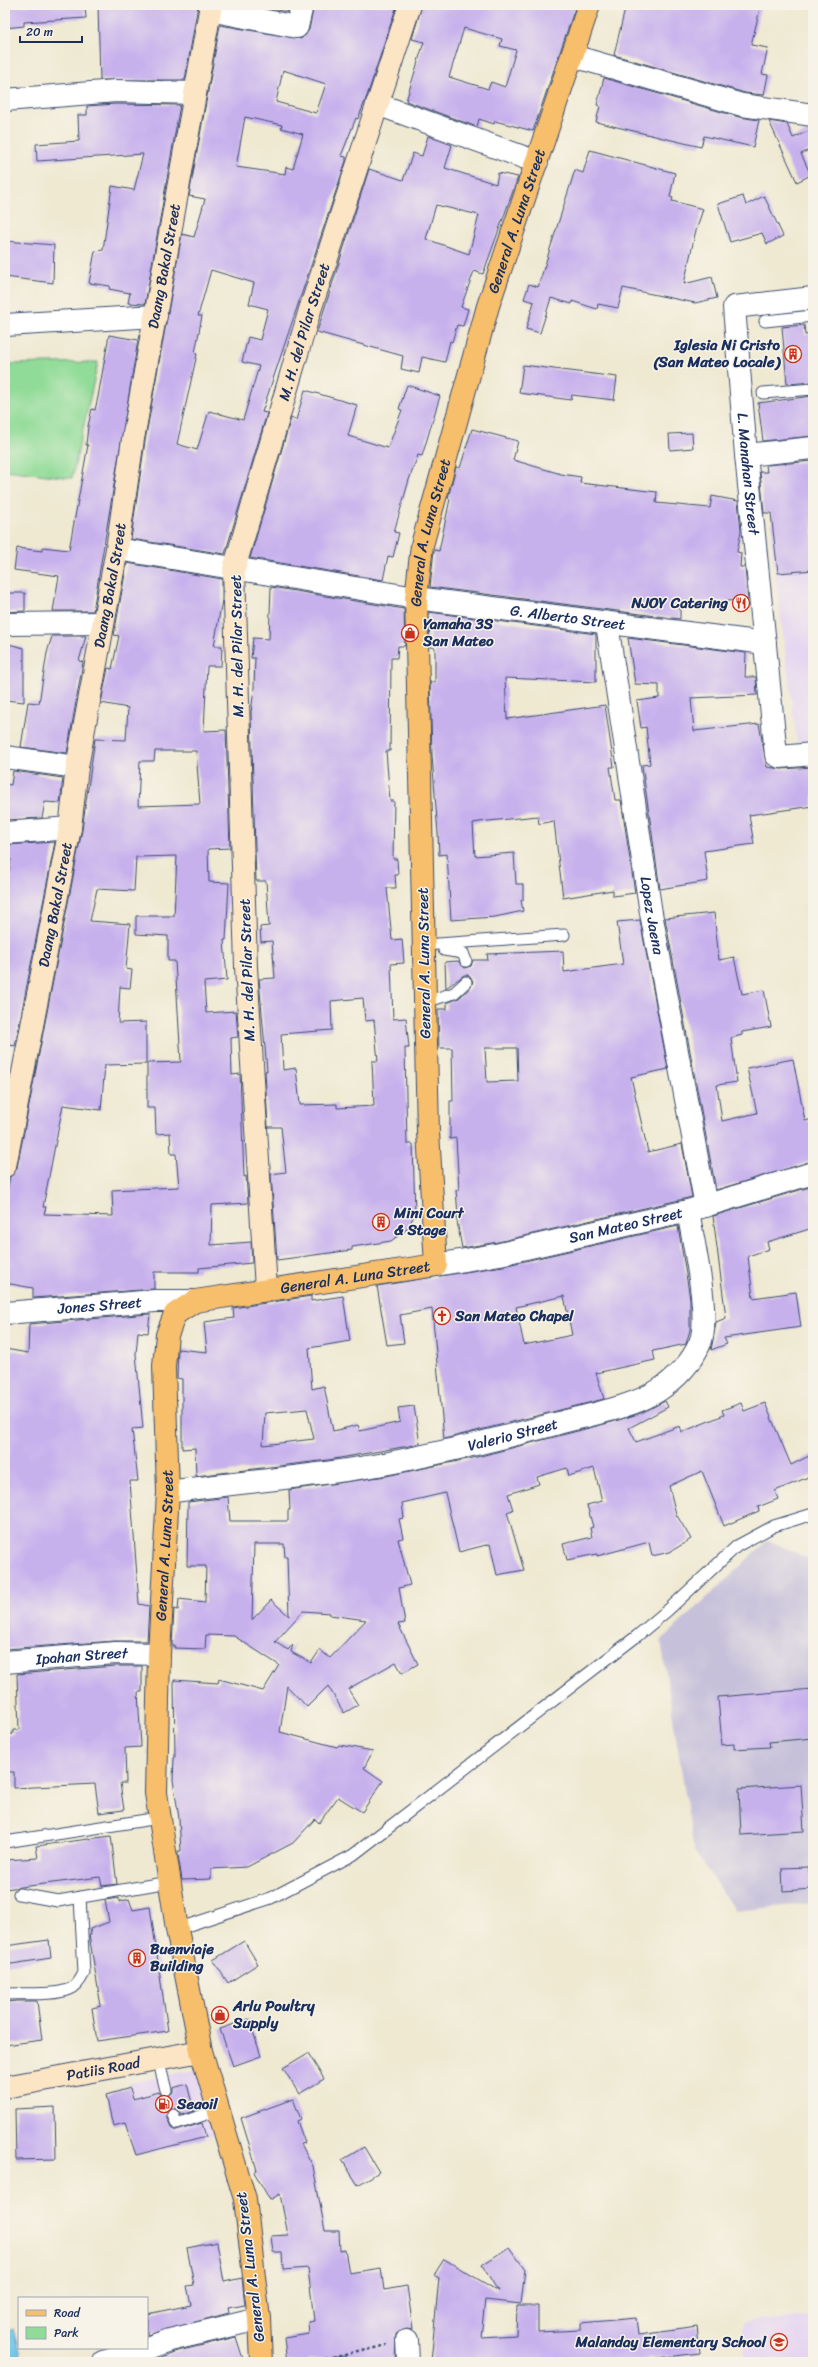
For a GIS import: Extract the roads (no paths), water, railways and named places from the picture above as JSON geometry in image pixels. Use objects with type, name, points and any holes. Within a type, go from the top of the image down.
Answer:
[{"type":"main road","name":"General A. Luna Street","points":[[261,2362],[259,2319],[245,2199],[201,2051],[177,1929],[156,1793],[159,1654],[168,1492],[164,1366],[166,1335],[175,1314],[195,1301],[266,1289],[436,1265],[428,1132],[416,598],[422,545],[488,306],[589,5]]},
{"type":"street","points":[[210,8],[297,27],[302,5]]},
{"type":"street","name":"M. H. del Pilar Street","points":[[266,1289],[246,967],[234,569],[309,313],[410,5]]},
{"type":"street","name":"Daang Bakal Street","points":[[5,1166],[7,1134],[70,828],[77,766],[102,623],[117,549],[133,439],[210,8]]},
{"type":"street","points":[[573,56],[742,105],[813,115]]},
{"type":"street","points":[[5,100],[116,91],[195,93]]},
{"type":"street","points":[[377,104],[537,162]]},
{"type":"street","name":"L. Manahan Street","points":[[765,643],[746,455],[734,308],[736,306],[813,298]]},
{"type":"street","points":[[5,325],[156,316]]},
{"type":"street","points":[[746,455],[813,448]]},
{"type":"street","name":"G. Alberto Street","points":[[117,549],[416,598],[607,624],[765,643]]},
{"type":"street","points":[[5,624],[102,623]]},
{"type":"street","name":"Lopez Jaena","points":[[607,624],[697,1208]]},
{"type":"street","points":[[765,643],[776,755],[780,757],[813,754]]},
{"type":"street","points":[[5,756],[77,766]]},
{"type":"street","points":[[5,833],[70,828]]},
{"type":"street","name":"San Mateo Street","points":[[436,1265],[500,1254],[697,1208],[813,1173]]},
{"type":"street","name":"Valerio Street","points":[[168,1492],[281,1479],[383,1464],[484,1443],[575,1419],[619,1407],[658,1391],[678,1375],[691,1360],[701,1342],[704,1326],[700,1284],[697,1208]]},
{"type":"street","name":"Jones Street","points":[[5,1313],[155,1301],[195,1301]]},
{"type":"street","name":"Ipahan Street","points":[[5,1662],[115,1653],[159,1654]]},
{"type":"street","name":"Patiis Road","points":[[5,2087],[201,2051]]},
{"type":"street","points":[[148,2347],[170,2340],[259,2319]]},
{"type":"street","points":[[407,2340],[408,2362]]},
{"type":"street","points":[[104,2362],[143,2349]]},
{"type":"lane","points":[[765,321],[813,316]]},
{"type":"lane","points":[[763,393],[813,389]]},
{"type":"lane","points":[[424,948],[564,935]]},
{"type":"lane","points":[[424,948],[452,950],[463,953],[466,961]]},
{"type":"lane","points":[[425,1002],[454,993],[462,989],[466,982]]},
{"type":"lane","points":[[177,1929],[271,1898],[353,1855],[637,1636],[737,1546],[774,1526],[813,1514]]},
{"type":"lane","points":[[5,1842],[159,1818]]},
{"type":"lane","points":[[19,1894],[58,1900],[169,1882]]},
{"type":"lane","points":[[5,1994],[61,1992],[71,1989],[79,1981],[84,1973],[80,1897]]},
{"type":"lane","points":[[158,2059],[166,2090]]},
{"type":"lane","points":[[173,2115],[177,2124],[218,2110]]},
{"type":"water","points":[[14,2329],[18,2349],[19,2349],[23,2362],[5,2362],[5,2332]]},
{"type":"place","name":"Iglesia Ni Cristo (San Mateo Locale)","points":[[793,354]]},
{"type":"place","name":"NJOY Catering","points":[[741,603]]},
{"type":"place","name":"Yamaha 3S San Mateo","points":[[410,633]]},
{"type":"place","name":"Mini Court & Stage","points":[[381,1222]]},
{"type":"place","name":"San Mateo Chapel","points":[[442,1316]]},
{"type":"place","name":"Buenviaje Building","points":[[137,1958]]},
{"type":"place","name":"Arlu Poultry Supply","points":[[220,2015]]},
{"type":"place","name":"Seaoil","points":[[164,2104]]},
{"type":"place","name":"Malanday Elementary School","points":[[779,2342]]}]
